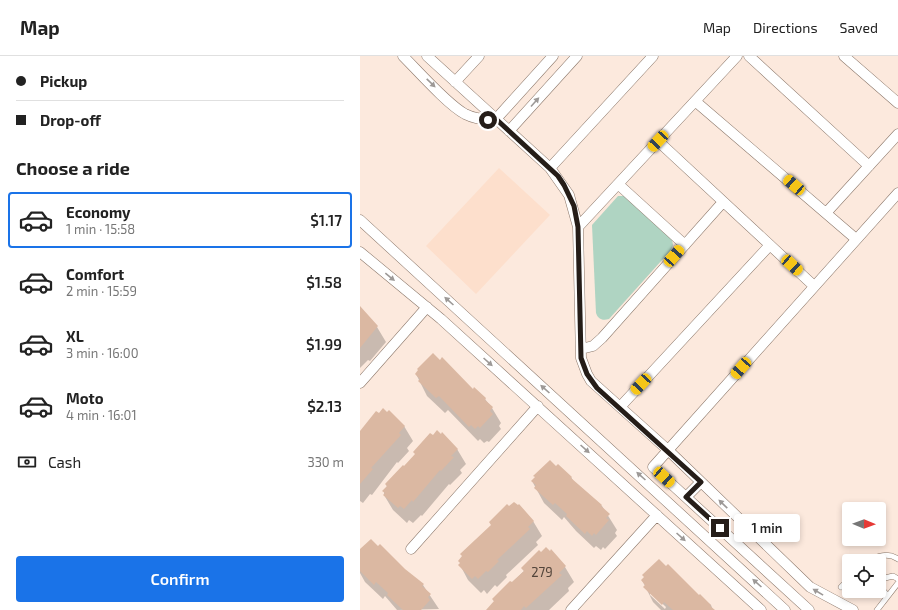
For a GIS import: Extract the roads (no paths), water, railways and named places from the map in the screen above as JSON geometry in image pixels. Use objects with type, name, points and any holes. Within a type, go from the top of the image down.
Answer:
[{"type":"street","points":[[403,56],[459,110],[473,117],[496,119]]},
{"type":"street","points":[[427,56],[550,168],[570,195],[578,227],[581,349],[584,366],[592,381],[669,451],[810,587],[853,610]]},
{"type":"street","points":[[455,82],[479,56]]},
{"type":"street","points":[[496,119],[553,56]]},
{"type":"street","points":[[509,131],[577,56]]},
{"type":"street","points":[[550,168],[653,56]]},
{"type":"street","points":[[578,227],[737,56]]},
{"type":"street","points":[[749,56],[869,166]]},
{"type":"street","points":[[844,56],[898,104]]},
{"type":"street","points":[[695,101],[856,239]]},
{"type":"street","points":[[826,213],[898,134]]},
{"type":"street","points":[[658,141],[814,286]]},
{"type":"street","points":[[618,184],[684,244]]},
{"type":"street","points":[[809,610],[653,467],[669,451],[898,193]]},
{"type":"street","points":[[581,349],[593,346],[602,338],[684,244],[723,202]]},
{"type":"street","points":[[361,222],[785,610]]},
{"type":"street","points":[[620,407],[770,245]]},
{"type":"street","points":[[360,252],[427,307],[538,406],[761,610]]},
{"type":"street","points":[[360,383],[427,307]]},
{"type":"street","points":[[411,549],[538,406]]},
{"type":"street","points":[[686,497],[701,482]]},
{"type":"street","points":[[571,610],[657,515]]},
{"type":"lane","points":[[886,555],[898,559]]},
{"type":"lane","points":[[886,578],[893,576],[898,579]]},
{"type":"lane","points":[[877,610],[898,583]]}]
